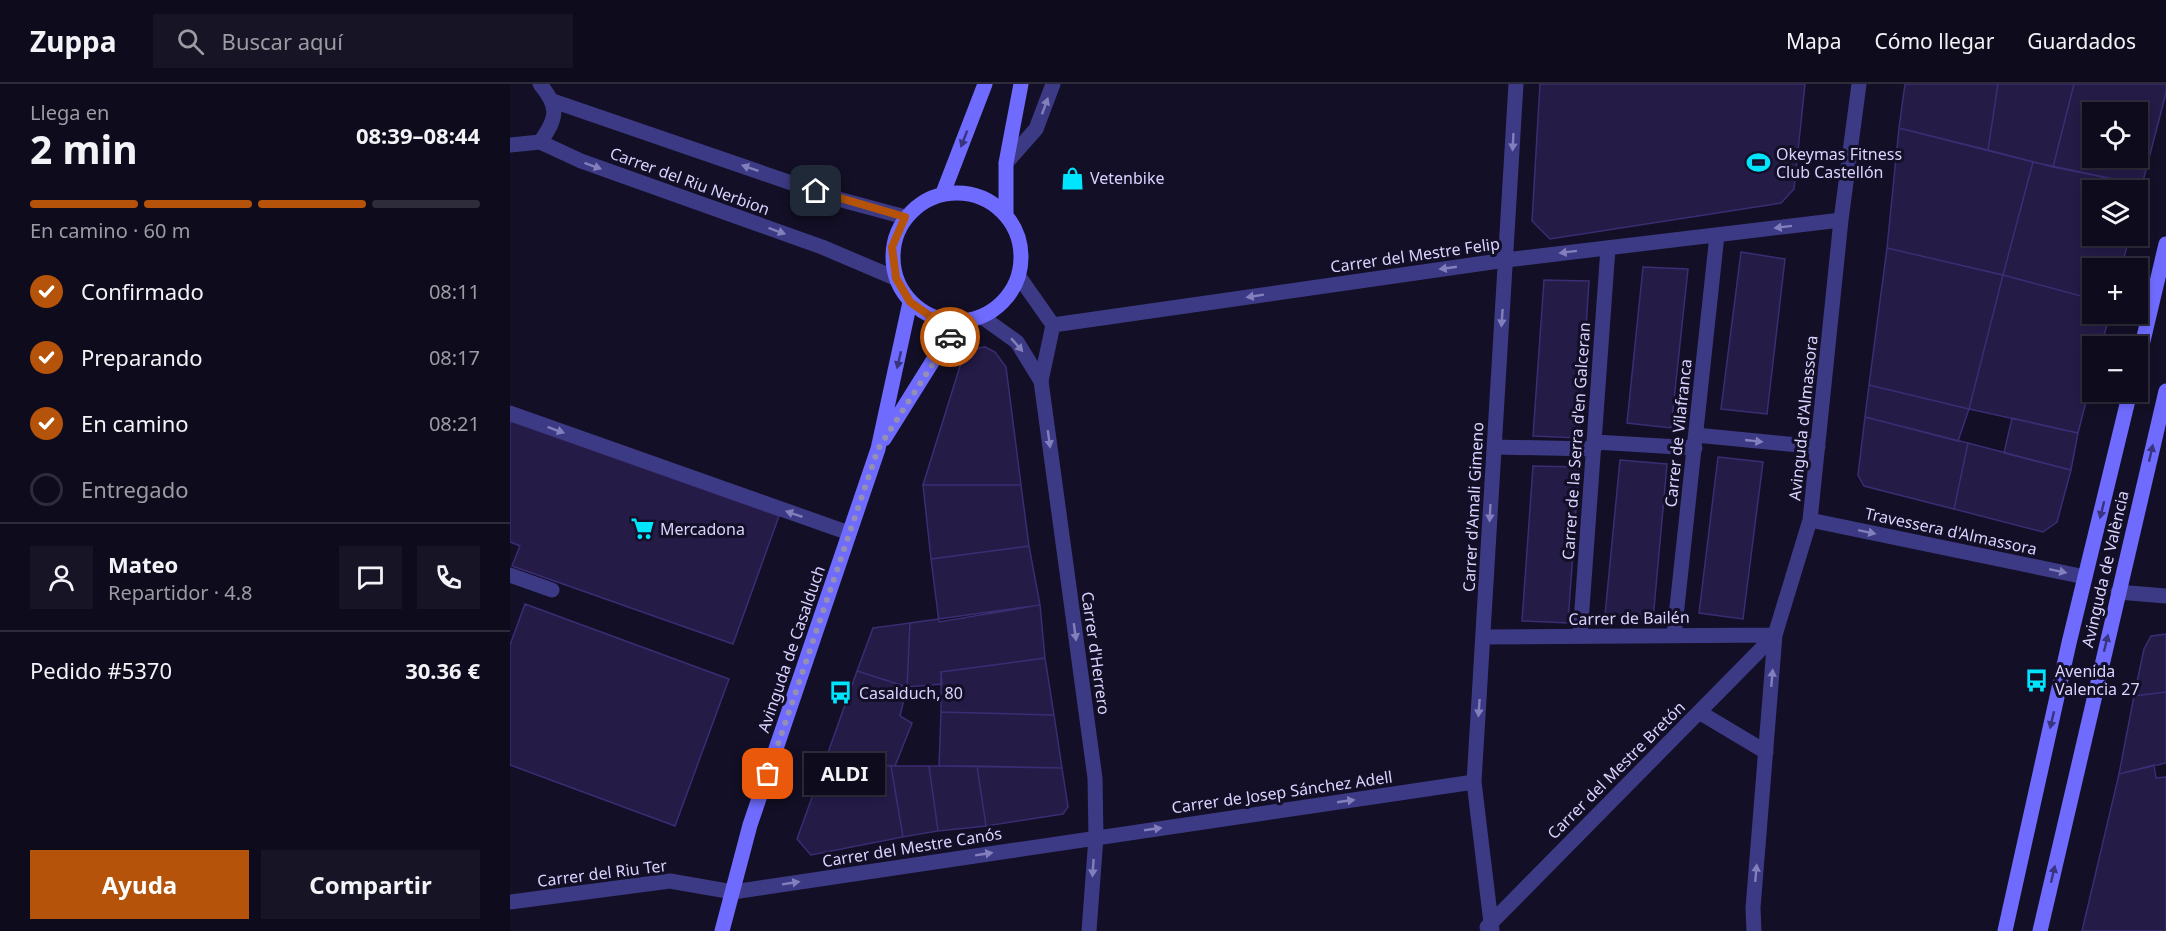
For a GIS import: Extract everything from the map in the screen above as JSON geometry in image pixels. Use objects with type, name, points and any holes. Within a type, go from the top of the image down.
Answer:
[{"type":"main road","points":[[943,193],[985,84]]},
{"type":"main road","points":[[1006,213],[977,194],[943,193],[922,202],[905,217],[892,247],[896,278],[910,302],[933,318],[961,322],[982,317],[1006,302],[1020,278],[1022,243],[1006,213],[1006,163],[1021,84]]},
{"type":"main road","points":[[2144,336],[2166,244]]},
{"type":"main road","name":"Avinguda de Casalduch","points":[[722,931],[750,825],[878,449],[910,302]]},
{"type":"main road","name":"Avinguda de Casalduch","points":[[878,449],[934,359],[961,322]]},
{"type":"main road","name":"Avinguda de València","points":[[2040,931],[2166,391]]},
{"type":"main road","name":"Avinguda de València","points":[[2005,931],[2085,577],[2128,402]]},
{"type":"street","points":[[510,145],[540,142],[554,123],[553,100],[540,84]]},
{"type":"street","points":[[1006,163],[1036,129],[1053,84]]},
{"type":"street","name":"Carrer d'Amali Gimeno","points":[[1489,928],[1474,782],[1516,84]]},
{"type":"street","name":"Avinguda d'Almassora","points":[[1754,931],[1753,908],[1775,635],[1810,520],[1841,220],[1859,84]]},
{"type":"street","name":"Carrer del Riu Nerbion","points":[[553,100],[838,199],[905,217]]},
{"type":"street","name":"Carrer del Riu Nerbion","points":[[540,142],[581,161],[822,247],[896,278]]},
{"type":"street","name":"Carrer del Mestre Felip","points":[[1053,325],[1506,260],[1841,220]]},
{"type":"street","name":"Carrer de Vilafranca","points":[[1674,635],[1717,235]]},
{"type":"street","name":"Carrer de la Serra d'en Galceran","points":[[1580,636],[1608,248]]},
{"type":"street","points":[[1020,278],[1053,325]]},
{"type":"street","name":"Carrer d'Herrero","points":[[982,317],[1017,342],[1041,381]]},
{"type":"street","name":"Carrer d'Herrero","points":[[1053,325],[1041,381],[1095,778],[1095,837],[1089,931]]},
{"type":"street","points":[[510,413],[849,533]]},
{"type":"street","points":[[1494,447],[1594,446],[1695,441],[1818,447]]},
{"type":"street","name":"Travessera d'Almassora","points":[[1810,520],[2085,577]]},
{"type":"street","points":[[510,575],[552,590]]},
{"type":"street","points":[[2118,592],[2166,596]]},
{"type":"street","name":"Carrer de Bailén","points":[[1483,637],[1775,635]]},
{"type":"street","name":"Carrer del Mestre Bretón","points":[[1489,928],[1775,635]]},
{"type":"street","points":[[1699,712],[1766,752]]},
{"type":"street","name":"Carrer de Josep Sánchez Adell","points":[[1095,837],[1474,782]]},
{"type":"street","name":"Carrer del Mestre Canós","points":[[733,892],[1095,837]]},
{"type":"street","name":"Carrer del Riu Ter","points":[[510,902],[670,881],[733,892]]},
{"type":"building","points":[[1540,84],[1805,84],[1794,189],[1781,203],[1550,239],[1532,221]]},
{"type":"building","points":[[1905,84],[1998,84],[1988,150],[1899,128]]},
{"type":"building","points":[[1998,84],[2074,84],[2053,167],[1988,150]]},
{"type":"building","points":[[2074,84],[2166,84],[2166,93],[2148,162],[2148,102],[2082,102],[2082,168],[2146,168],[2143,180],[2117,180],[2053,167]]},
{"type":"building","points":[[1899,128],[2033,162],[2003,275],[1887,248]]},
{"type":"building","points":[[2033,162],[2118,180],[2082,180],[2082,246],[2127,246],[2124,258],[2082,258],[2082,296],[2003,275]]},
{"type":"building","points":[[1887,248],[2003,275],[1969,409],[1869,385]]},
{"type":"building","points":[[1741,252],[1785,259],[1767,414],[1721,409]]},
{"type":"building","points":[[1643,267],[1688,269],[1671,428],[1627,423]]},
{"type":"building","points":[[2003,275],[2082,296],[2082,324],[2107,324],[2104,336],[2082,336],[2082,402],[2086,402],[2078,433],[1969,409]]},
{"type":"building","points":[[1544,280],[1589,281],[1579,438],[1533,436]]},
{"type":"building","points":[[985,347],[995,352],[1006,367],[1021,485],[923,485],[960,366],[971,349]]},
{"type":"building","points":[[1869,385],[1969,409],[1958,441],[1865,417]]},
{"type":"building","points":[[1865,417],[1968,443],[1954,509],[1864,486],[1858,475]]},
{"type":"building","points":[[2012,418],[2078,433],[2071,470],[2004,453]]},
{"type":"building","name":"Mercadona","points":[[510,421],[779,516],[733,644],[512,566],[520,546],[510,542]]},
{"type":"building","points":[[1968,443],[2071,470],[2057,522],[2043,532],[1954,509]]},
{"type":"building","points":[[1718,457],[1763,462],[1743,619],[1699,613]]},
{"type":"building","points":[[1620,460],[1667,464],[1653,620],[1605,615]]},
{"type":"building","points":[[1533,466],[1579,467],[1568,623],[1522,621]]},
{"type":"building","points":[[923,485],[1021,485],[1029,546],[931,559]]},
{"type":"building","points":[[1029,546],[1040,605],[939,622],[931,559]]},
{"type":"building","points":[[525,604],[729,679],[675,826],[510,765],[510,645]]},
{"type":"building","points":[[1040,605],[1045,658],[941,672],[942,684],[907,687],[910,623]]},
{"type":"building","points":[[910,623],[907,687],[857,671],[873,628]]},
{"type":"building","points":[[2166,634],[2166,692],[2134,696],[2144,649],[2151,636]]},
{"type":"building","points":[[1045,658],[1054,715],[941,712],[941,672]]},
{"type":"building","points":[[857,671],[907,687],[900,716],[912,723],[895,766],[825,761]]},
{"type":"building","points":[[2166,692],[2166,763],[2119,774],[2134,696]]},
{"type":"building","points":[[941,712],[1054,715],[1062,768],[939,766]]},
{"type":"building","points":[[825,761],[891,766],[903,837],[811,855],[797,839]]},
{"type":"building","points":[[2154,765],[2156,778],[2166,777],[2166,931],[2082,931],[2119,774]]},
{"type":"building","points":[[891,766],[929,766],[938,831],[903,837]]},
{"type":"building","points":[[929,766],[977,766],[986,826],[938,831]]},
{"type":"building","points":[[977,766],[1062,768],[1068,807],[1063,814],[986,826]]},
{"type":"way so far","points":[[768,774],[878,449],[950,337]]},
{"type":"place","name":"Okeymas Fitness Club Castellón","points":[[1758,163]]},
{"type":"place","name":"Vetenbike","points":[[1072,178]]},
{"type":"place","name":"Mercadona","points":[[642,529]]},
{"type":"place","name":"Avenida Valencia 27","points":[[2037,680]]},
{"type":"place","name":"Casalduch, 80","points":[[841,693]]},
{"type":"place","name":"ALDI","points":[[768,774]]},
{"type":"route","points":[[816,191],[905,217],[892,247],[896,278],[910,302],[933,318],[961,322],[950,337]]}]
